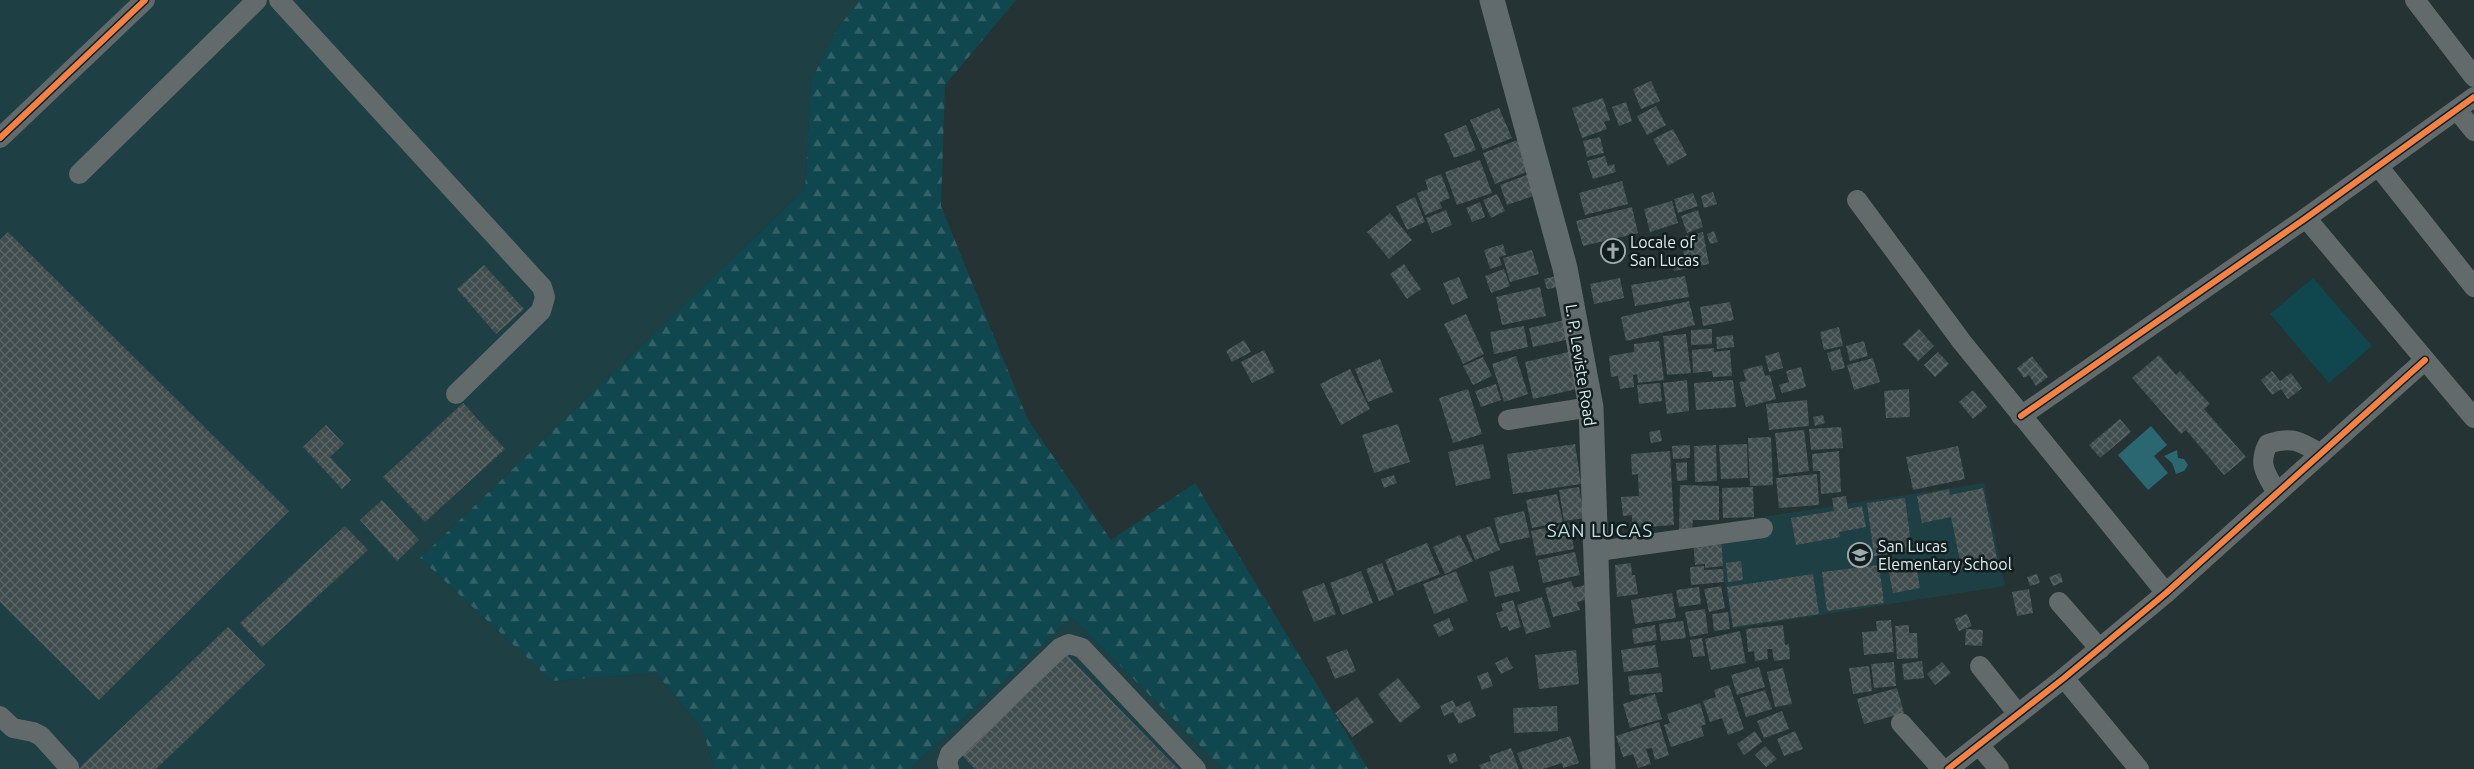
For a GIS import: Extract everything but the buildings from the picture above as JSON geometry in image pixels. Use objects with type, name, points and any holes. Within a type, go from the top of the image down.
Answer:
[{"type":"main road","name":"L. P. Leviste Road","points":[[1492,0],[1565,268],[1591,408],[1598,550],[1603,769]]},
{"type":"street","points":[[0,138],[145,0]]},
{"type":"street","points":[[79,174],[257,0]]},
{"type":"street","points":[[279,0],[542,287],[545,297],[541,311],[456,394]]},
{"type":"street","points":[[2415,0],[2474,77]]},
{"type":"street","points":[[2021,416],[2306,218],[2474,97]]},
{"type":"street","points":[[2457,110],[2474,131]]},
{"type":"street","points":[[2378,166],[2474,287]]},
{"type":"street","points":[[1857,200],[1962,342],[2166,593]]},
{"type":"street","points":[[2306,218],[2474,418]]},
{"type":"street","points":[[1948,769],[2064,678],[2166,593],[2425,360]]},
{"type":"street","points":[[1508,420],[1591,408]]},
{"type":"street","points":[[2277,493],[2264,470],[2262,454],[2268,444],[2281,440],[2299,440],[2321,454]]},
{"type":"street","points":[[1598,550],[1763,528]]},
{"type":"street","points":[[2059,602],[2100,648]]},
{"type":"street","points":[[949,769],[947,763],[950,754],[1060,648],[1069,644],[1082,648],[1196,769]]},
{"type":"street","points":[[1980,666],[2018,714]]},
{"type":"street","points":[[2064,678],[2139,769]]},
{"type":"street","points":[[0,716],[13,728],[36,733],[41,736],[69,767]]},
{"type":"street","points":[[1901,723],[1942,769]]},
{"type":"street","points":[[1979,745],[1999,769]]},
{"type":"shaded area","points":[[0,0],[860,0],[837,29],[811,81],[805,189],[420,558],[552,681],[656,673],[702,729],[715,769],[0,769]]},
{"type":"shaded area","points":[[2151,426],[2167,445],[2154,456],[2168,473],[2148,490],[2118,455]]},
{"type":"shaded area","points":[[2177,450],[2178,458],[2184,459],[2188,465],[2184,471],[2176,474],[2172,463],[2164,456]]},
{"type":"shaded area","name":"San Lucas Elementary School","points":[[1984,483],[2005,586],[1732,629],[1716,524]]},
{"type":"shaded area","points":[[1072,617],[1223,769],[910,769]]},
{"type":"green space","points":[[860,0],[1016,0],[945,85],[941,206],[1028,420],[1111,540],[1195,483],[1368,769],[1223,769],[1072,617],[910,769],[715,769],[702,729],[656,673],[552,681],[420,558],[805,189],[811,81],[837,29]]},
{"type":"green space","points":[[2313,278],[2372,346],[2329,383],[2270,314]]},
{"type":"cycle path","points":[[0,138],[145,0]]},
{"type":"cycle path","points":[[2021,416],[2306,218],[2474,97]]},
{"type":"cycle path","points":[[1948,769],[2064,678],[2166,593],[2425,360]]},
{"type":"place","name":"Locale of San Lucas","points":[[1613,251]]},
{"type":"place","name":"San Lucas Elementary School","points":[[1860,555]]},
{"type":"district","name":"SAN LUCAS","points":[[1600,530]]}]
